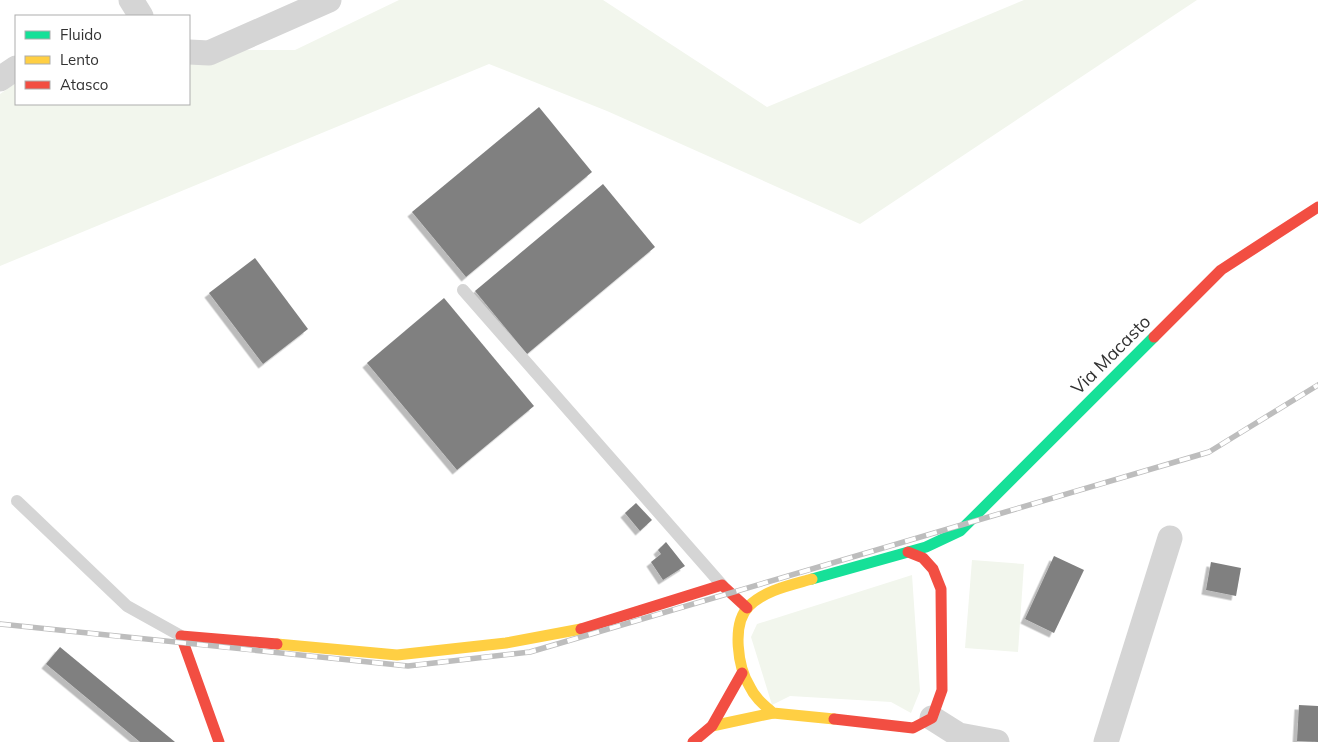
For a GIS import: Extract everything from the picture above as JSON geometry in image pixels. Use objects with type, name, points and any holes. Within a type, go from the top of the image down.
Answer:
[{"type":"street","points":[[132,0],[140,15]]},
{"type":"street","points":[[190,52],[209,53],[304,5],[329,0]]},
{"type":"street","points":[[0,79],[15,69]]},
{"type":"street","name":"Via Macasto","points":[[747,608],[764,596],[786,587],[908,552],[942,552],[960,531],[1221,270],[1318,208]]},
{"type":"street","points":[[1106,742],[1170,538]]},
{"type":"street","points":[[908,552],[923,558],[933,569],[940,589]]},
{"type":"street","points":[[712,726],[773,713],[913,728],[932,718],[942,690],[940,589],[942,552]]},
{"type":"street","points":[[220,742],[181,636],[397,655],[426,654],[506,643],[594,627],[722,585],[747,608],[741,619],[739,631],[742,673],[759,701],[773,713]]},
{"type":"street","points":[[693,742],[712,726],[742,673]]},
{"type":"street","points":[[932,718],[959,738],[998,742]]},
{"type":"lane","points":[[463,290],[722,585]]},
{"type":"lane","points":[[17,501],[127,606],[181,636]]},
{"type":"shaded area","points":[[399,0],[603,0],[767,107],[1024,0],[1197,0],[860,224],[607,111],[489,64],[0,266],[0,94],[15,84],[15,105],[190,105],[190,50],[295,50]]},
{"type":"shaded area","points":[[972,560],[1024,564],[1018,652],[965,648]]},
{"type":"shaded area","points":[[912,575],[920,691],[911,713],[891,702],[790,696],[772,705],[751,637],[757,624]]},
{"type":"building","points":[[539,107],[592,172],[466,277],[412,212]]},
{"type":"building","points":[[603,184],[655,247],[527,354],[475,291]]},
{"type":"building","points":[[255,258],[308,329],[263,364],[209,293]]},
{"type":"building","points":[[444,298],[534,406],[457,470],[367,363]]},
{"type":"building","points":[[636,503],[652,520],[640,531],[625,513]]},
{"type":"building","points":[[666,542],[685,566],[663,580],[651,562],[661,554],[658,550]]},
{"type":"building","points":[[1054,556],[1084,570],[1054,633],[1025,619]]},
{"type":"building","points":[[1211,562],[1241,568],[1236,596],[1206,590]]},
{"type":"building","points":[[60,647],[175,742],[140,742],[46,664]]},
{"type":"building","points":[[1299,705],[1318,706],[1318,742],[1297,741]]},
{"type":"railway","points":[[0,624],[408,666],[530,652],[1209,452],[1318,385]]},
{"type":"traffic: fast","points":[[812,579],[926,547],[960,531],[1154,337]]},
{"type":"traffic: slow","points":[[812,579],[770,592],[755,600],[743,614],[738,635],[738,646],[742,669],[752,691],[773,713],[834,719]]},
{"type":"traffic: slow","points":[[277,644],[397,655],[506,643],[581,629]]},
{"type":"traffic: slow","points":[[712,726],[773,713]]},
{"type":"traffic: jam","points":[[1154,337],[1221,270],[1318,207]]},
{"type":"traffic: jam","points":[[834,719],[913,728],[932,718],[942,690],[941,589],[933,569],[923,558],[908,552]]},
{"type":"traffic: jam","points":[[581,629],[722,585],[747,608]]},
{"type":"traffic: jam","points":[[219,742],[181,636],[277,644]]},
{"type":"traffic: jam","points":[[693,742],[712,726],[742,673]]}]
